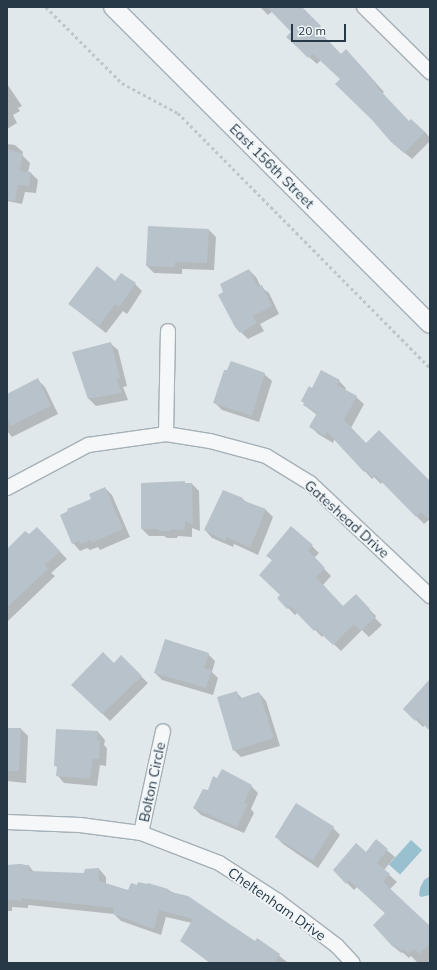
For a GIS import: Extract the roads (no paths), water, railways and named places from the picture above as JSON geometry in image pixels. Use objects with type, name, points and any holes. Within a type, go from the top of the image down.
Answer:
[{"type":"street","name":"East 156th Street","points":[[114,7],[430,324]]},
{"type":"street","points":[[364,7],[430,72]]},
{"type":"street","points":[[166,434],[168,331]]},
{"type":"street","name":"Gateshead Drive","points":[[7,488],[88,445],[166,434],[210,441],[266,456],[310,483],[430,596]]},
{"type":"street","name":"Bolton Circle","points":[[141,833],[163,731]]},
{"type":"street","name":"Cheltenham Drive","points":[[7,822],[80,825],[141,833],[219,863],[278,901],[336,946],[353,963]]},
{"type":"water","points":[[411,840],[422,850],[400,875],[389,865]]},
{"type":"water","points":[[430,876],[430,895],[421,897],[419,895],[420,888],[424,880]]}]
